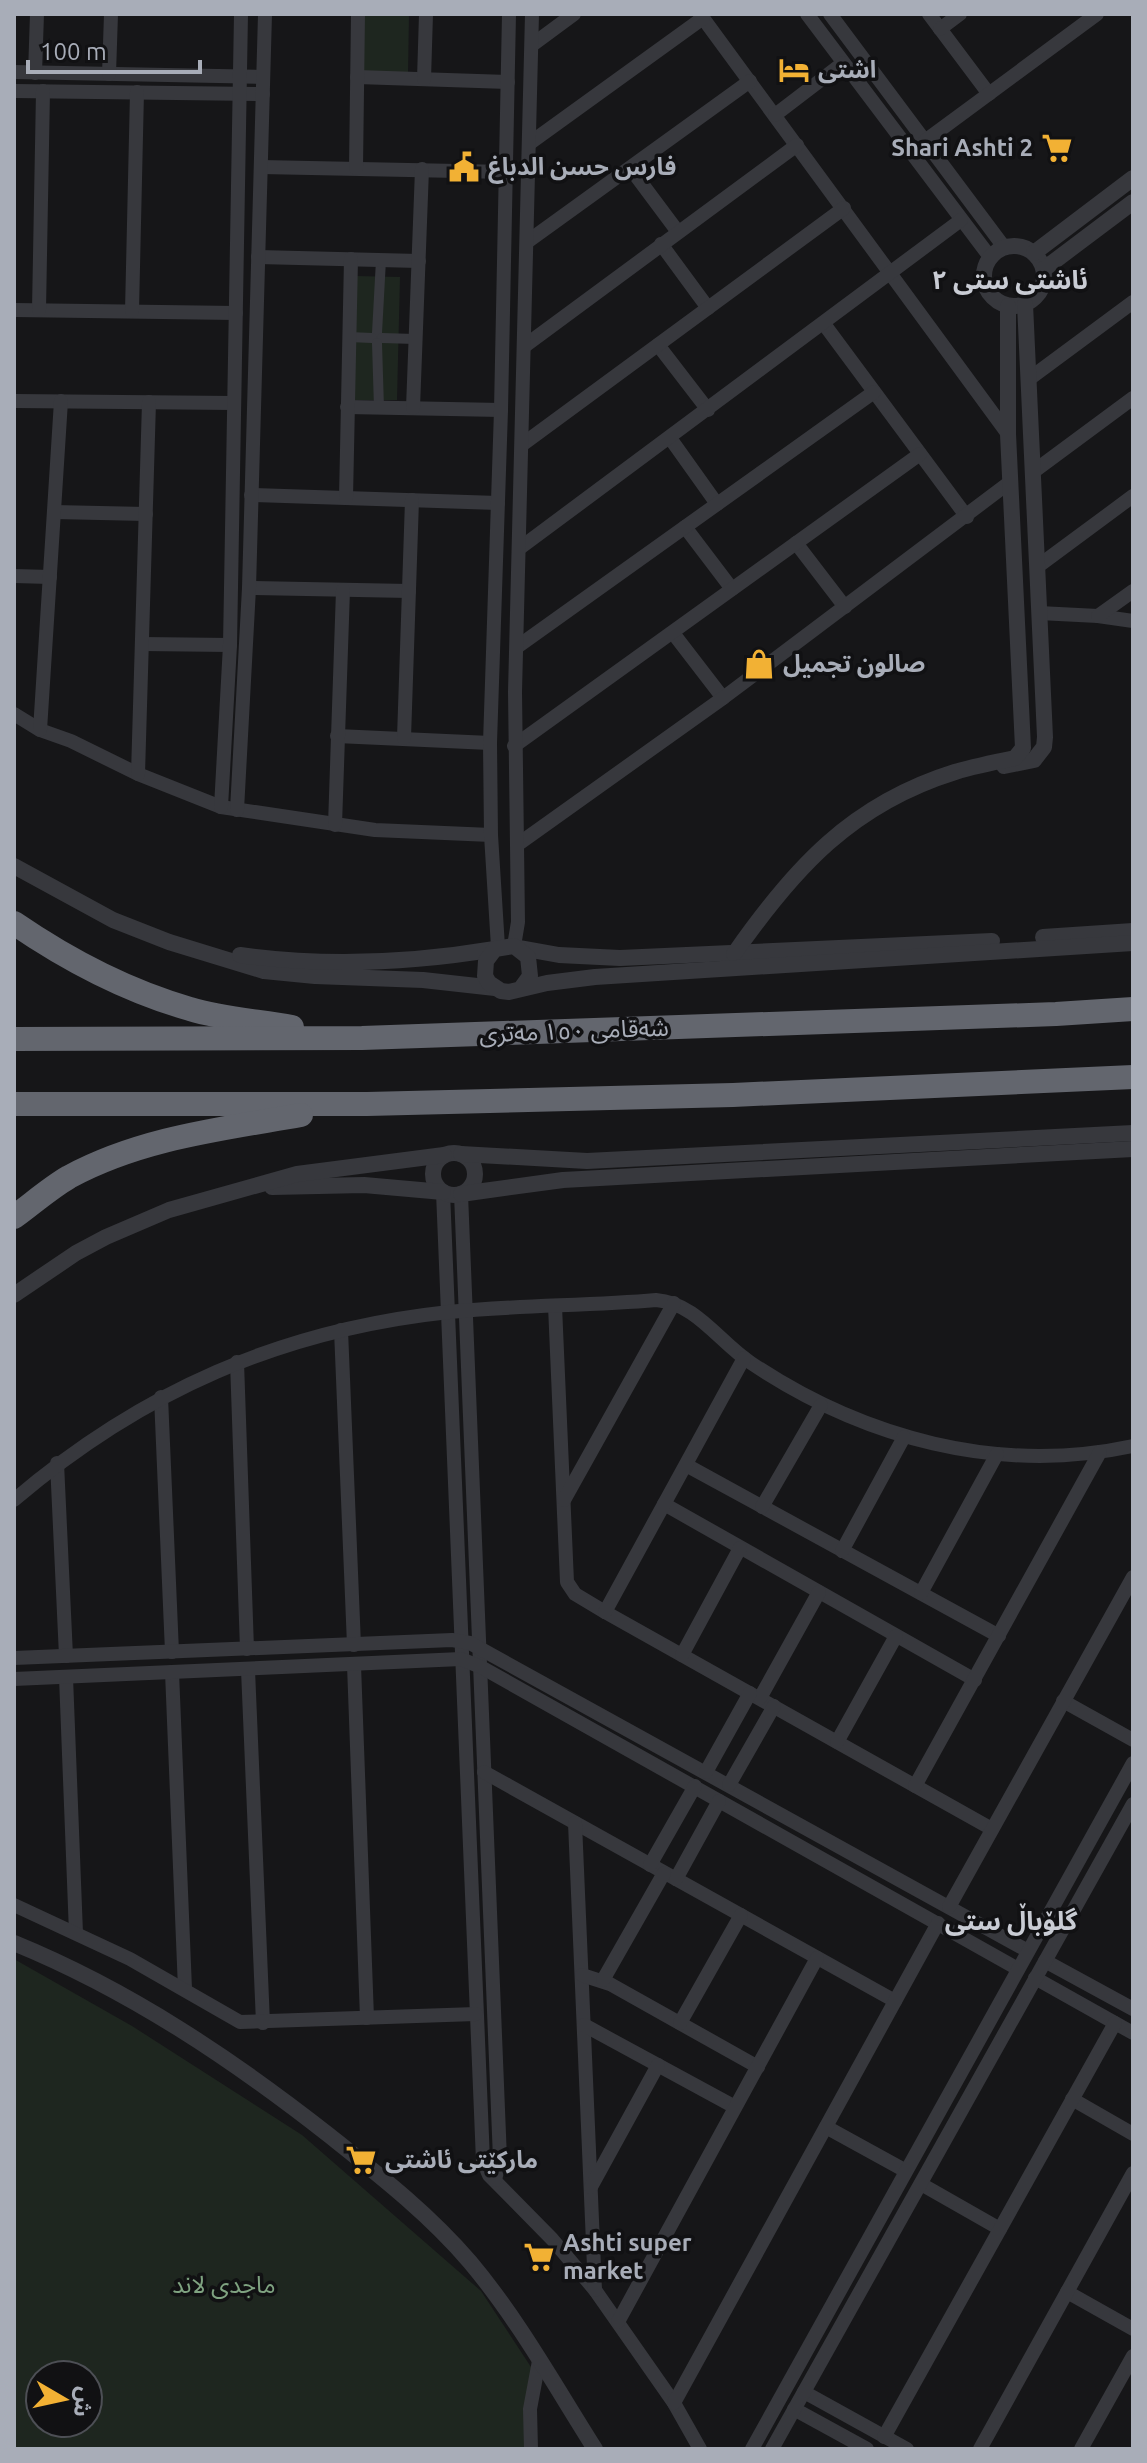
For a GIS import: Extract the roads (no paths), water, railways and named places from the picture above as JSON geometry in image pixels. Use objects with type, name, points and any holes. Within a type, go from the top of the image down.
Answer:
[{"type":"highway","points":[[14,923],[117,983],[191,1010],[362,1038]]},
{"type":"highway","name":"شەقامی ١٥٠ مەتری","points":[[14,1039],[362,1038],[1133,1009]]},
{"type":"highway","points":[[14,1104],[367,1104],[832,1093],[1133,1077]]},
{"type":"highway","points":[[14,1217],[67,1179],[115,1156],[180,1137],[367,1104]]},
{"type":"street","points":[[35,73],[37,14]]},
{"type":"street","points":[[109,74],[111,14]]},
{"type":"street","points":[[221,807],[230,645],[241,14]]},
{"type":"street","points":[[237,810],[249,588],[265,14]]},
{"type":"street","points":[[356,168],[358,14]]},
{"type":"street","points":[[424,79],[426,14]]},
{"type":"street","points":[[506,947],[491,835],[490,743],[509,14]]},
{"type":"street","points":[[506,947],[518,922],[514,746],[532,14]]},
{"type":"street","points":[[532,45],[574,14]]},
{"type":"street","points":[[807,14],[990,257]]},
{"type":"street","points":[[830,14],[1004,247]]},
{"type":"street","points":[[929,14],[989,94]]},
{"type":"street","points":[[940,29],[960,14]]},
{"type":"street","points":[[925,141],[1097,14]]},
{"type":"street","points":[[530,143],[701,16],[1008,434]]},
{"type":"street","points":[[775,115],[843,63]]},
{"type":"street","points":[[14,72],[263,77]]},
{"type":"street","points":[[357,77],[508,82]]},
{"type":"street","points":[[527,242],[750,81]]},
{"type":"street","points":[[14,91],[263,94]]},
{"type":"street","points":[[39,310],[43,91]]},
{"type":"street","points":[[132,311],[137,92]]},
{"type":"street","points":[[526,345],[797,145]]},
{"type":"street","points":[[261,167],[507,172]]},
{"type":"street","points":[[413,408],[422,169]]},
{"type":"street","points":[[631,169],[678,232]]},
{"type":"street","points":[[1034,253],[1133,178]]},
{"type":"street","points":[[1044,269],[1133,202]]},
{"type":"street","points":[[523,444],[844,208]]},
{"type":"street","points":[[520,548],[961,220]]},
{"type":"street","points":[[661,244],[708,308]]},
{"type":"street","points":[[1020,246],[1034,253],[1044,269],[1045,278],[1039,294],[1025,304],[1008,306],[994,299],[985,286],[984,271],[990,257],[1004,247],[1020,246]]},
{"type":"street","points":[[258,257],[419,261]]},
{"type":"street","points":[[346,498],[351,259]]},
{"type":"street","points":[[379,408],[377,338],[381,260]]},
{"type":"street","points":[[1029,379],[1133,302]]},
{"type":"street","points":[[955,772],[1028,763],[1040,756],[1044,747],[1025,304]]},
{"type":"street","points":[[734,954],[785,885],[820,847],[839,832],[880,804],[955,772],[1015,758],[1023,748],[1008,434],[1008,306]]},
{"type":"street","points":[[14,310],[236,313]]},
{"type":"street","points":[[824,324],[967,517]]},
{"type":"street","points":[[349,337],[415,339]]},
{"type":"street","points":[[658,345],[708,410]]},
{"type":"street","points":[[517,647],[874,392]]},
{"type":"street","points":[[1033,472],[1133,398]]},
{"type":"street","points":[[14,401],[234,403]]},
{"type":"street","points":[[40,730],[61,401]]},
{"type":"street","points":[[138,774],[149,402]]},
{"type":"street","points":[[347,407],[501,410]]},
{"type":"street","points":[[670,438],[717,504]]},
{"type":"street","points":[[514,746],[920,454]]},
{"type":"street","points":[[517,845],[723,698],[1010,482]]},
{"type":"street","points":[[251,495],[498,503]]},
{"type":"street","points":[[1037,567],[1133,496]]},
{"type":"street","points":[[404,738],[412,500]]},
{"type":"street","points":[[54,512],[146,514]]},
{"type":"street","points":[[685,527],[732,589]]},
{"type":"street","points":[[796,543],[845,607]]},
{"type":"street","points":[[14,576],[50,577]]},
{"type":"street","points":[[249,588],[409,591]]},
{"type":"street","points":[[335,825],[343,590]]},
{"type":"street","points":[[1098,616],[1133,591]]},
{"type":"street","points":[[1039,613],[1133,621]]},
{"type":"street","points":[[673,633],[723,698]]},
{"type":"street","points":[[142,644],[230,645]]},
{"type":"street","points":[[14,714],[40,730],[221,807],[375,830],[491,835]]},
{"type":"street","points":[[337,736],[490,743]]},
{"type":"street","points":[[1022,737],[1045,737]]},
{"type":"street","points":[[14,866],[113,920],[239,964],[289,975],[387,978],[509,992],[522,987],[595,977],[1133,943]]},
{"type":"street","points":[[215,954],[350,963],[423,959],[506,947],[599,958],[734,954],[1133,931]]},
{"type":"street","points":[[495,988],[485,976],[484,968],[489,954],[506,947],[524,951],[531,963],[530,976],[522,987]]},
{"type":"street","points":[[14,1295],[76,1253],[137,1223],[201,1200],[310,1172],[452,1155],[587,1161],[1133,1133]]},
{"type":"street","points":[[258,1187],[364,1185],[461,1194],[563,1180],[1133,1149]]},
{"type":"street","points":[[452,1155],[434,1170],[435,1182],[443,1192],[483,2161],[495,2180],[552,2239],[595,2290],[674,2403],[700,2449]]},
{"type":"street","points":[[452,1155],[471,1161],[475,1174],[471,1186],[461,1194]]},
{"type":"street","points":[[461,1194],[500,2159],[495,2180]]},
{"type":"street","points":[[14,1500],[57,1463],[126,1417],[237,1362],[287,1344],[341,1330],[447,1313],[656,1300],[674,1303],[692,1312],[744,1358],[821,1405],[904,1437],[997,1454],[1100,1452],[1133,1446]]},
{"type":"street","points":[[564,1500],[674,1303]]},
{"type":"street","points":[[555,1306],[569,1587],[605,1612],[992,1829]]},
{"type":"street","points":[[341,1330],[354,1645]]},
{"type":"street","points":[[605,1612],[744,1358]]},
{"type":"street","points":[[237,1362],[247,1649]]},
{"type":"street","points":[[161,1397],[172,1652]]},
{"type":"street","points":[[762,1507],[821,1405]]},
{"type":"street","points":[[842,1551],[904,1437]]},
{"type":"street","points":[[915,1786],[1100,1452]]},
{"type":"street","points":[[921,1593],[997,1454]]},
{"type":"street","points":[[57,1463],[66,1656]]},
{"type":"street","points":[[686,1465],[999,1636]]},
{"type":"street","points":[[664,1504],[975,1680]]},
{"type":"street","points":[[682,1655],[740,1548]]},
{"type":"street","points":[[949,1907],[1133,1577]]},
{"type":"street","points":[[706,1772],[819,1592]]},
{"type":"street","points":[[837,1742],[896,1636]]},
{"type":"street","points":[[14,1658],[460,1641],[479,1646],[1028,1951]]},
{"type":"street","points":[[14,1679],[461,1659],[481,1667],[695,1786],[1018,1969]]},
{"type":"street","points":[[354,1665],[367,2018]]},
{"type":"street","points":[[248,1670],[263,2023]]},
{"type":"street","points":[[172,1672],[185,1989]]},
{"type":"street","points":[[66,1677],[76,1933]]},
{"type":"street","points":[[1063,1701],[1133,1740]]},
{"type":"street","points":[[729,1785],[774,1706]]},
{"type":"street","points":[[752,2449],[1133,1763]]},
{"type":"street","points":[[484,1772],[895,2001]]},
{"type":"street","points":[[650,1865],[695,1786]]},
{"type":"street","points":[[603,1980],[719,1801]]},
{"type":"street","points":[[772,2449],[1133,1804]]},
{"type":"street","points":[[575,1823],[595,2290]]},
{"type":"street","points":[[14,1905],[185,1989],[235,2020],[263,2023],[476,2014]]},
{"type":"street","points":[[680,2023],[741,1915]]},
{"type":"street","points":[[674,2403],[938,1923]]},
{"type":"street","points":[[14,1943],[112,1989],[185,2032],[267,2088],[426,2216],[468,2261],[506,2309],[595,2449]]},
{"type":"street","points":[[618,2322],[817,1958]]},
{"type":"street","points":[[1045,1961],[1129,2007],[1133,1991]]},
{"type":"street","points":[[582,1975],[603,1980],[758,2067]]},
{"type":"street","points":[[1035,1978],[1133,2033]]},
{"type":"street","points":[[884,2437],[1115,2023]]},
{"type":"street","points":[[584,2025],[735,2107]]},
{"type":"street","points":[[591,2188],[658,2065]]},
{"type":"street","points":[[1072,2099],[1133,2134]]},
{"type":"street","points":[[826,2127],[906,2171]]},
{"type":"street","points":[[980,2449],[1133,2173]]},
{"type":"street","points":[[921,2184],[1000,2229]]},
{"type":"street","points":[[1067,2292],[1133,2329]]},
{"type":"street","points":[[1081,2449],[1133,2356]]},
{"type":"street","points":[[531,2449],[530,2409],[539,2361]]},
{"type":"street","points":[[804,2392],[907,2449]]},
{"type":"street","points":[[794,2409],[867,2449]]},
{"type":"place","name":"اشتی","points":[[794,70]]},
{"type":"place","name":"Shari Ashti 2","points":[[1057,148]]},
{"type":"place","name":"فارس حسن الدباغ","points":[[464,167]]},
{"type":"place","name":"صالون تجميل","points":[[759,664]]},
{"type":"place","name":"مارکێتی ئاشتی","points":[[361,2160]]},
{"type":"place","name":"Ashti super market","points":[[539,2257]]},
{"type":"district","name":"ئاشتی ستی ٢","points":[[1010,280]]},
{"type":"district","name":"گلۆباڵ ستی","points":[[1011,1921]]},
{"type":"park label","name":"ماجدی لاند","points":[[224,2285]]}]
